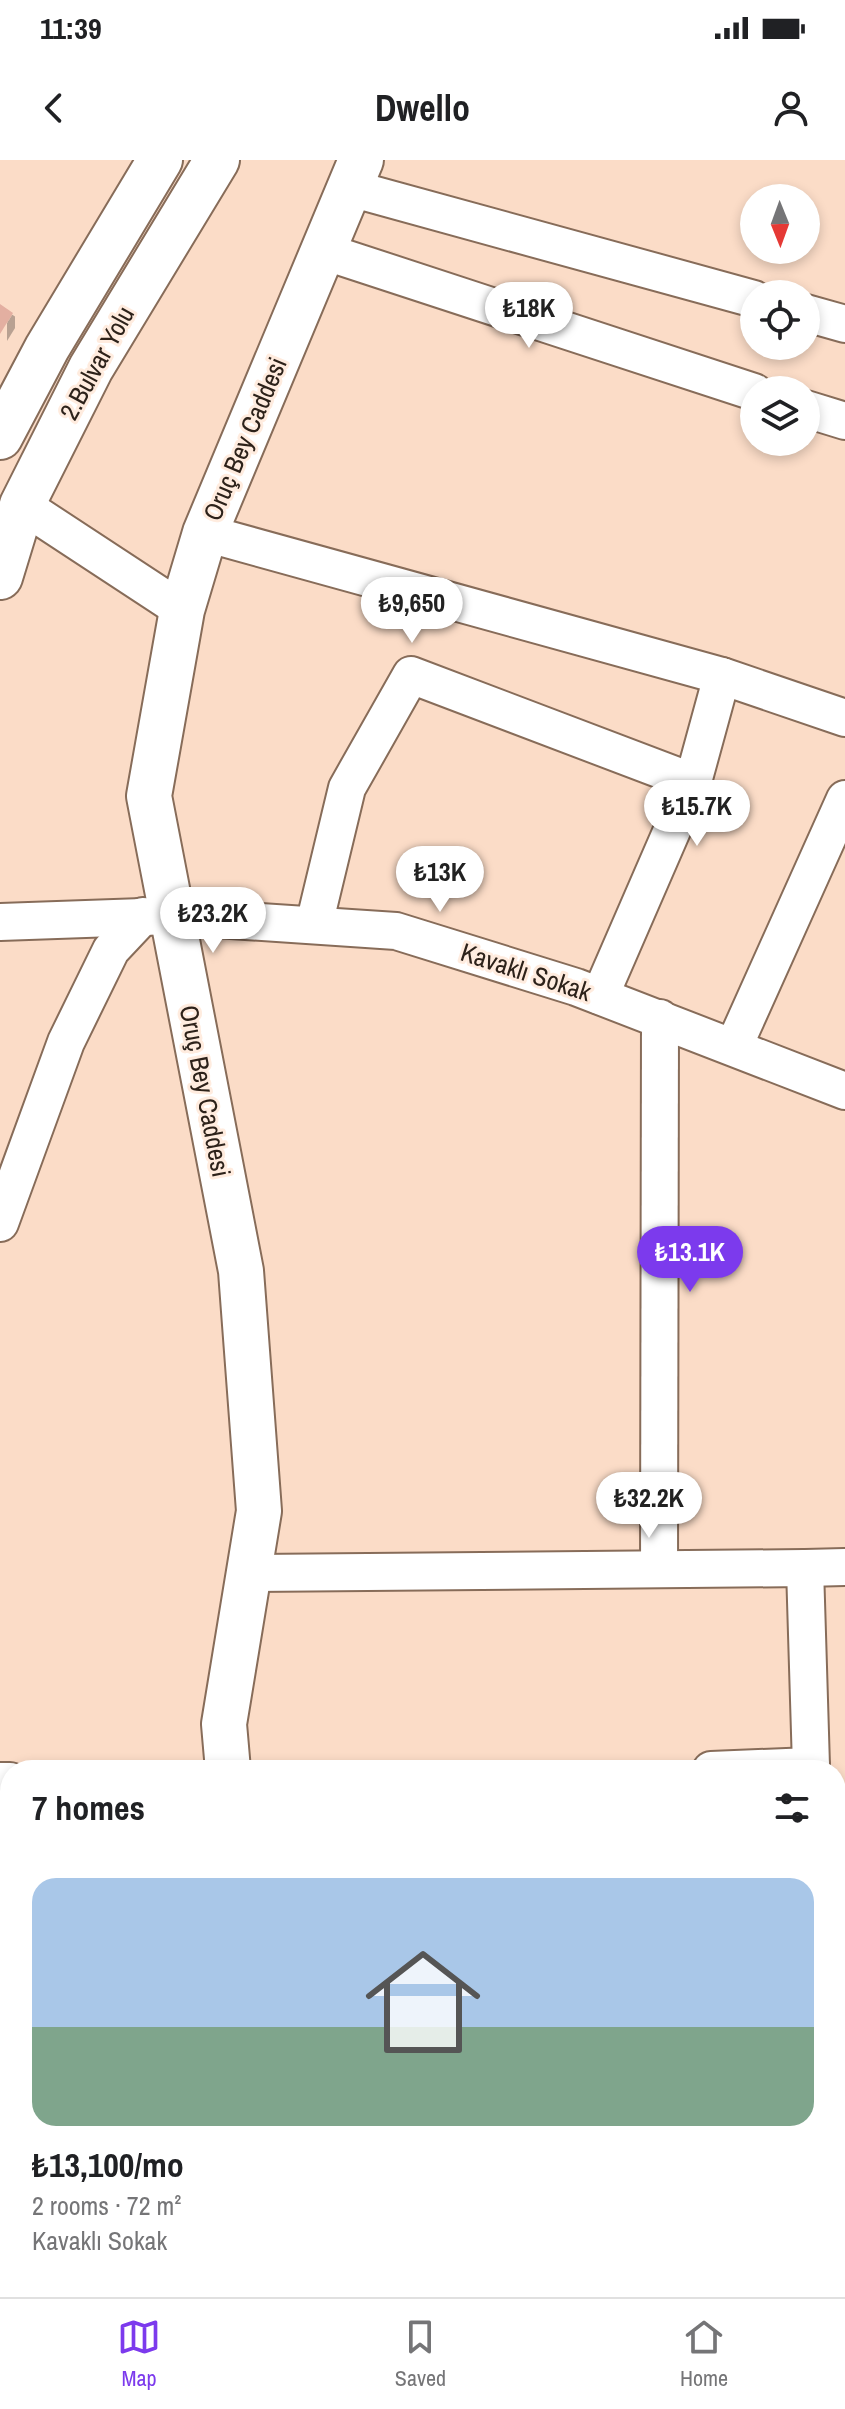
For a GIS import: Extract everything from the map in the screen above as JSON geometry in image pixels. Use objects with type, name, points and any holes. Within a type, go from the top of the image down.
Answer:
[{"type":"main road","name":"2.Bulvar Yolu","points":[[0,437],[47,348],[160,160]]},
{"type":"main road","name":"2.Bulvar Yolu","points":[[0,577],[22,505],[91,368],[217,160]]},
{"type":"main road","name":"Oruç Bey Caddesi","points":[[227,1760],[224,1724],[259,1511],[241,1271],[157,916],[149,796],[182,610],[205,533],[356,174]]},
{"type":"street","points":[[356,174],[740,295]]},
{"type":"street","points":[[323,251],[740,387]]},
{"type":"street","points":[[820,317],[845,324]]},
{"type":"street","points":[[820,413],[845,421]]},
{"type":"street","points":[[22,505],[182,610]]},
{"type":"street","points":[[205,533],[722,676],[845,718]]},
{"type":"street","points":[[314,925],[347,788],[411,675],[693,782]]},
{"type":"street","points":[[600,996],[693,782],[722,676]]},
{"type":"street","points":[[734,1046],[845,799]]},
{"type":"street","points":[[0,1223],[66,1042],[111,950],[157,916]]},
{"type":"street","name":"Kavaklı Sokak","points":[[0,922],[157,916],[396,931],[600,996],[845,1091]]},
{"type":"street","points":[[659,1569],[660,1018]]},
{"type":"street","points":[[249,1573],[845,1567]]},
{"type":"street","points":[[805,1568],[811,1760]]},
{"type":"building","points":[[0,304],[13,313],[0,334]]}]
